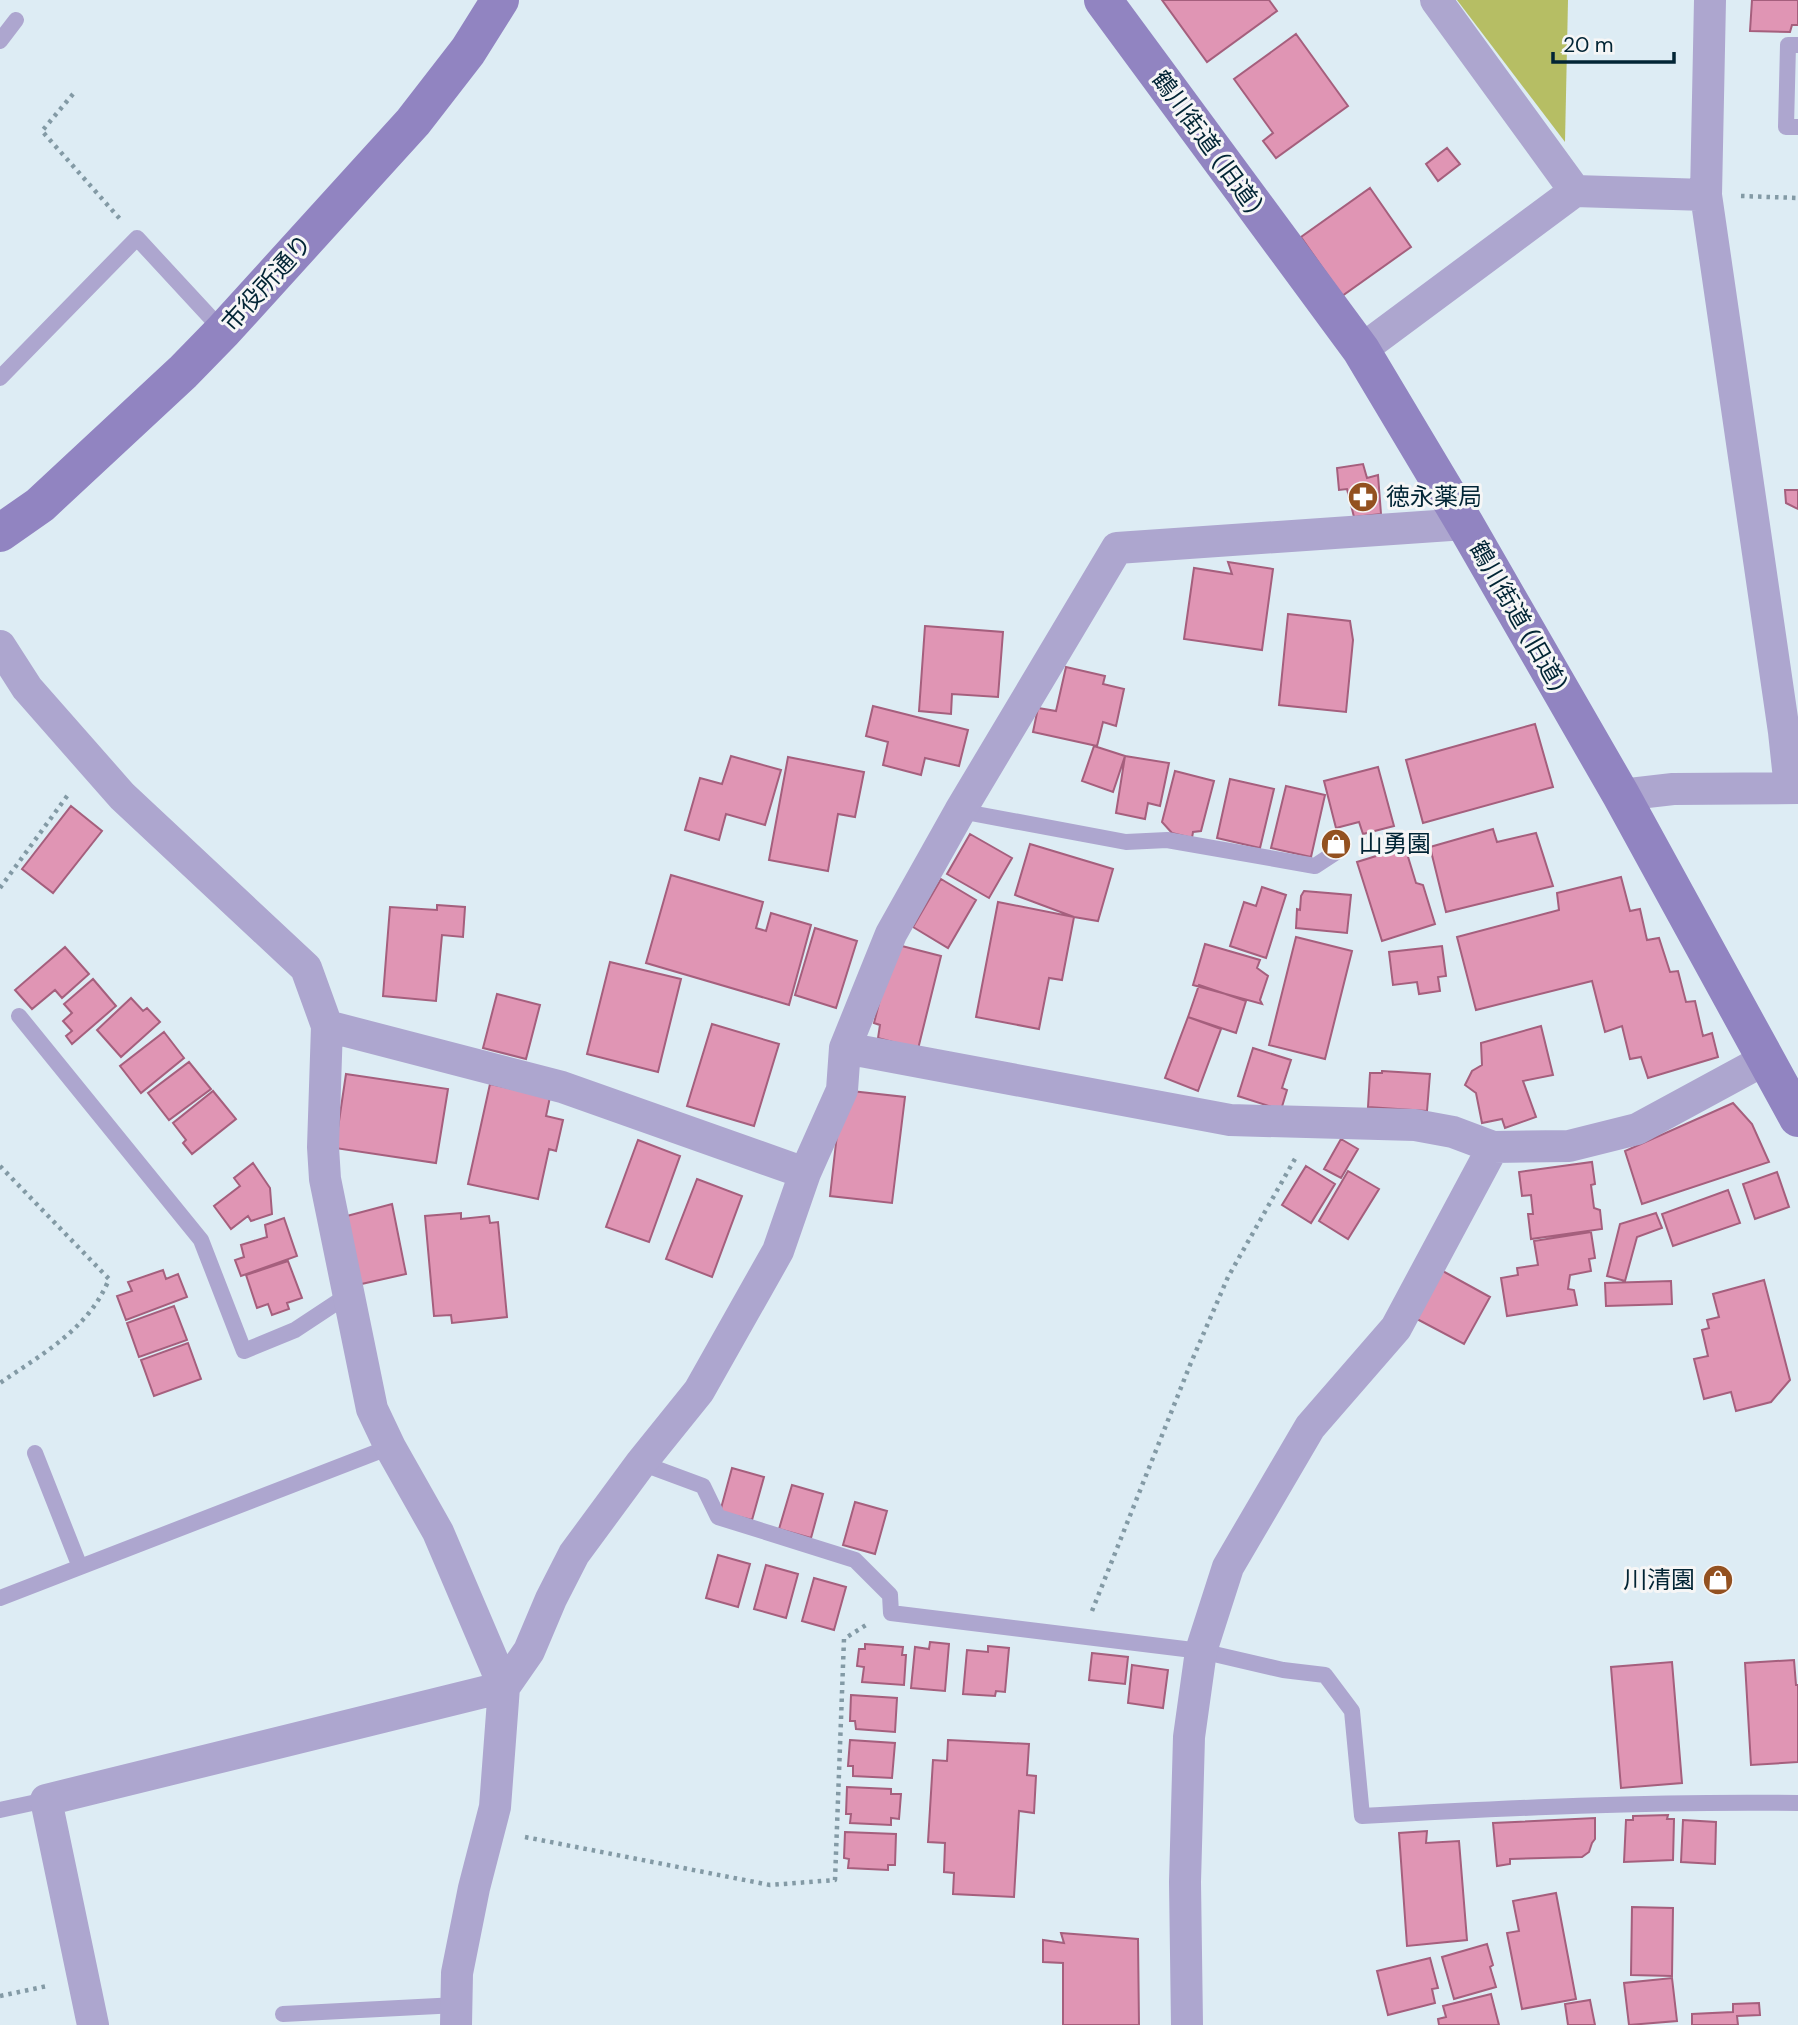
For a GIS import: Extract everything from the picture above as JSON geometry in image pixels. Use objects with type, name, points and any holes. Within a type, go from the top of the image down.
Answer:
[{"type":"street","name":"市役所通り","points":[[0,533],[40,505],[183,372],[223,331],[413,122],[468,51],[500,0]]},
{"type":"street","name":"鶴川街道 (旧道)","points":[[1103,0],[1360,350],[1465,524],[1621,794],[1798,1118]]},
{"type":"street","points":[[1436,0],[1575,191]]},
{"type":"street","points":[[1621,794],[1673,789],[1794,788],[1706,195],[1710,0]]},
{"type":"street","points":[[1360,350],[1575,191],[1706,195]]},
{"type":"street","points":[[93,2025],[46,1800],[504,1687],[529,1651],[574,1554],[641,1462],[699,1391],[778,1251],[805,1173],[842,1090],[845,1048],[891,934],[960,811],[1117,548],[1465,524]]},
{"type":"street","points":[[0,646],[27,688],[122,796],[306,968],[327,1026],[323,1147],[325,1179],[372,1409],[390,1447],[438,1532],[504,1687],[495,1807],[474,1888],[457,1973],[456,2015]]},
{"type":"street","points":[[327,1026],[562,1087],[805,1173]]},
{"type":"street","points":[[845,1048],[1230,1120],[1415,1125],[1453,1132],[1493,1147],[1569,1146],[1637,1129],[1766,1059]]},
{"type":"street","points":[[1187,2025],[1185,1882],[1188,1737],[1201,1651],[1227,1567],[1310,1427],[1396,1328],[1493,1147]]},
{"type":"lane","points":[[0,41],[16,20]]},
{"type":"lane","points":[[1798,45],[1788,45],[1786,127],[1798,127]]},
{"type":"lane","points":[[0,378],[137,237],[223,331]]},
{"type":"lane","points":[[960,811],[1126,842],[1167,840],[1315,866],[1341,849]]},
{"type":"lane","points":[[19,1016],[201,1240],[244,1351],[295,1330],[348,1295]]},
{"type":"lane","points":[[0,1598],[390,1447]]},
{"type":"lane","points":[[35,1453],[80,1567]]},
{"type":"lane","points":[[641,1462],[703,1486],[718,1517],[855,1560],[890,1595],[891,1613],[1201,1651],[1283,1670],[1325,1675],[1352,1710],[1362,1816],[1695,1802],[1798,1803]]},
{"type":"lane","points":[[0,1810],[46,1800]]},
{"type":"lane","points":[[283,2014],[456,2015]]},
{"type":"path","points":[[74,94],[41,131],[137,237]]},
{"type":"path","points":[[1706,195],[1798,198]]},
{"type":"path","points":[[0,888],[92,763]]},
{"type":"path","points":[[1082,1638],[1190,1364],[1228,1277],[1315,1124]]},
{"type":"path","points":[[0,1166],[109,1279],[101,1298],[70,1335],[0,1383]]},
{"type":"path","points":[[490,1830],[770,1885],[835,1880],[844,1639],[872,1621],[891,1613]]},
{"type":"path","points":[[0,1996],[83,1978]]},
{"type":"green space","points":[[1457,0],[1568,0],[1565,142]]},
{"type":"building","points":[[1162,0],[1269,0],[1277,11],[1207,62]]},
{"type":"building","points":[[1752,0],[1798,0],[1798,25],[1792,25],[1790,32],[1750,31]]},
{"type":"building","points":[[1296,34],[1348,106],[1276,158],[1263,141],[1273,133],[1234,79]]},
{"type":"building","points":[[1447,148],[1460,164],[1438,181],[1426,164]]},
{"type":"building","points":[[1370,188],[1411,247],[1342,296],[1301,237]]},
{"type":"building","points":[[1363,464],[1367,478],[1378,475],[1381,514],[1354,517],[1347,489],[1339,490],[1337,468]]},
{"type":"building","points":[[1785,490],[1798,490],[1798,509],[1786,503]]},
{"type":"building","points":[[1228,562],[1273,569],[1262,650],[1184,639],[1194,568],[1232,574]]},
{"type":"building","points":[[1288,614],[1350,621],[1353,640],[1346,712],[1279,705]]},
{"type":"building","points":[[925,626],[1003,632],[998,697],[952,694],[951,714],[919,711]]},
{"type":"building","points":[[1066,667],[1105,676],[1103,684],[1124,689],[1116,726],[1103,722],[1097,746],[1033,732],[1038,708],[1056,711]]},
{"type":"building","points":[[873,706],[968,730],[959,766],[925,758],[921,775],[883,765],[888,742],[866,736]]},
{"type":"building","points":[[1535,724],[1553,787],[1423,823],[1406,760]]},
{"type":"building","points":[[1094,746],[1125,756],[1113,792],[1082,781]]},
{"type":"building","points":[[731,756],[781,770],[765,825],[726,814],[719,840],[685,830],[700,778],[722,784]]},
{"type":"building","points":[[1125,756],[1169,763],[1160,806],[1148,803],[1145,819],[1116,813]]},
{"type":"building","points":[[788,757],[864,772],[855,817],[838,814],[828,871],[769,860]]},
{"type":"building","points":[[1378,767],[1394,826],[1363,834],[1359,822],[1336,828],[1324,781]]},
{"type":"building","points":[[1175,771],[1214,781],[1201,831],[1193,832],[1192,838],[1172,833],[1162,822]]},
{"type":"building","points":[[1230,779],[1274,789],[1260,848],[1217,838]]},
{"type":"building","points":[[1286,786],[1325,795],[1311,857],[1271,848]]},
{"type":"building","points":[[71,806],[102,831],[53,893],[22,869]]},
{"type":"building","points":[[1493,829],[1497,842],[1536,833],[1553,886],[1446,912],[1430,847]]},
{"type":"building","points":[[970,834],[1012,858],[989,898],[947,874]]},
{"type":"building","points":[[1030,844],[1113,869],[1098,921],[1074,917],[1015,895]]},
{"type":"building","points":[[1405,847],[1416,883],[1423,885],[1435,924],[1382,941],[1357,862]]},
{"type":"building","points":[[671,875],[763,902],[756,928],[766,931],[771,913],[811,925],[789,1005],[646,963]]},
{"type":"building","points":[[1621,877],[1630,911],[1640,909],[1647,940],[1659,938],[1670,972],[1678,971],[1686,1002],[1695,1001],[1703,1036],[1712,1033],[1718,1057],[1648,1078],[1641,1057],[1630,1059],[1622,1026],[1605,1032],[1592,981],[1476,1010],[1457,937],[1559,910],[1557,893]]},
{"type":"building","points":[[941,879],[976,900],[948,948],[913,927]]},
{"type":"building","points":[[1262,887],[1286,895],[1266,958],[1230,946],[1244,902],[1256,906]]},
{"type":"building","points":[[1304,891],[1351,895],[1347,933],[1296,928],[1297,909],[1300,910]]},
{"type":"building","points":[[998,902],[1074,917],[1062,980],[1049,978],[1039,1029],[976,1017]]},
{"type":"building","points":[[437,905],[465,907],[463,937],[442,935],[436,1001],[383,996],[390,907],[437,910]]},
{"type":"building","points":[[815,928],[857,941],[836,1008],[795,995]]},
{"type":"building","points":[[1296,937],[1352,951],[1325,1059],[1269,1045]]},
{"type":"building","points":[[894,944],[941,956],[918,1049],[878,1038],[880,1025],[874,1023]]},
{"type":"building","points":[[1205,944],[1260,960],[1257,968],[1268,976],[1260,1000],[1262,1004],[1193,985]]},
{"type":"building","points":[[1442,946],[1446,976],[1438,977],[1440,991],[1419,994],[1417,982],[1393,985],[1389,952]]},
{"type":"building","points":[[65,947],[89,974],[62,998],[55,990],[32,1009],[15,990]]},
{"type":"building","points":[[610,962],[681,979],[658,1072],[587,1054]]},
{"type":"building","points":[[93,979],[116,1006],[72,1044],[66,1036],[72,1031],[63,1021],[72,1013],[64,1004]]},
{"type":"building","points":[[1199,985],[1246,1001],[1236,1033],[1188,1017]]},
{"type":"building","points":[[497,994],[540,1005],[526,1059],[483,1048]]},
{"type":"building","points":[[131,998],[143,1011],[147,1008],[160,1022],[121,1057],[97,1030]]},
{"type":"building","points":[[1188,1017],[1221,1029],[1198,1091],[1165,1078]]},
{"type":"building","points":[[712,1024],[779,1044],[754,1126],[687,1106]]},
{"type":"building","points":[[1541,1026],[1553,1075],[1523,1081],[1536,1117],[1505,1128],[1502,1119],[1482,1123],[1476,1093],[1465,1085],[1472,1071],[1482,1065],[1481,1043]]},
{"type":"building","points":[[164,1032],[184,1058],[141,1093],[120,1066]]},
{"type":"building","points":[[1253,1048],[1291,1060],[1282,1088],[1287,1090],[1281,1110],[1238,1096]]},
{"type":"building","points":[[189,1062],[211,1089],[169,1120],[148,1093]]},
{"type":"building","points":[[1382,1071],[1430,1074],[1427,1111],[1368,1107],[1370,1073]]},
{"type":"building","points":[[346,1074],[448,1089],[436,1163],[335,1148]]},
{"type":"building","points":[[490,1084],[550,1097],[546,1116],[563,1120],[556,1151],[549,1149],[538,1199],[468,1184]]},
{"type":"building","points":[[842,1090],[905,1097],[892,1203],[830,1196]]},
{"type":"building","points":[[213,1091],[236,1119],[192,1154],[183,1143],[186,1140],[173,1123]]},
{"type":"building","points":[[1733,1103],[1752,1124],[1769,1162],[1642,1204],[1625,1151]]},
{"type":"building","points":[[1341,1139],[1358,1149],[1341,1178],[1324,1169]]},
{"type":"building","points":[[638,1140],[680,1156],[649,1242],[606,1227]]},
{"type":"building","points":[[1592,1162],[1594,1208],[1600,1210],[1602,1229],[1531,1239],[1528,1214],[1533,1214],[1531,1195],[1522,1196],[1519,1172]]},
{"type":"building","points":[[253,1163],[270,1188],[272,1214],[251,1221],[248,1216],[231,1229],[214,1206],[240,1186],[234,1178]]},
{"type":"building","points":[[1306,1166],[1335,1184],[1311,1223],[1282,1205]]},
{"type":"building","points":[[1348,1171],[1379,1189],[1348,1239],[1319,1221]]},
{"type":"building","points":[[1777,1172],[1789,1207],[1755,1219],[1743,1184]]},
{"type":"building","points":[[697,1179],[742,1196],[712,1277],[666,1259]]},
{"type":"building","points":[[1728,1190],[1740,1223],[1673,1246],[1662,1214]]},
{"type":"building","points":[[392,1204],[406,1274],[357,1285],[343,1217]]},
{"type":"building","points":[[461,1213],[461,1219],[489,1216],[490,1223],[498,1222],[507,1317],[452,1323],[451,1315],[434,1316],[425,1216]]},
{"type":"building","points":[[1656,1213],[1662,1228],[1637,1237],[1625,1281],[1607,1276],[1620,1224]]},
{"type":"building","points":[[284,1218],[297,1256],[241,1276],[235,1260],[244,1257],[241,1245],[267,1237],[265,1225]]},
{"type":"building","points":[[1591,1232],[1595,1258],[1589,1259],[1591,1271],[1570,1275],[1568,1289],[1574,1290],[1577,1305],[1507,1316],[1501,1278],[1518,1275],[1517,1268],[1538,1265],[1534,1241]]},
{"type":"building","points":[[288,1261],[302,1298],[287,1303],[289,1309],[272,1315],[268,1304],[257,1308],[246,1275]]},
{"type":"building","points":[[163,1270],[166,1279],[178,1274],[187,1297],[126,1320],[117,1296],[132,1291],[128,1282]]},
{"type":"building","points":[[1441,1270],[1490,1297],[1464,1344],[1415,1318]]},
{"type":"building","points":[[1764,1280],[1790,1380],[1771,1402],[1736,1411],[1731,1392],[1704,1399],[1694,1359],[1708,1356],[1702,1330],[1709,1328],[1707,1320],[1719,1317],[1713,1294]]},
{"type":"building","points":[[1671,1281],[1672,1304],[1606,1306],[1605,1283]]},
{"type":"building","points":[[174,1306],[187,1340],[139,1357],[127,1323]]},
{"type":"building","points":[[188,1343],[201,1379],[154,1396],[141,1360]]},
{"type":"building","points":[[732,1468],[764,1477],[752,1520],[720,1512]]},
{"type":"building","points":[[792,1485],[823,1494],[811,1538],[779,1529]]},
{"type":"building","points":[[855,1502],[887,1511],[875,1554],[843,1545]]},
{"type":"building","points":[[718,1555],[750,1564],[738,1607],[706,1598]]},
{"type":"building","points":[[766,1565],[798,1574],[786,1618],[754,1609]]},
{"type":"building","points":[[814,1578],[846,1587],[834,1630],[802,1621]]},
{"type":"building","points":[[930,1642],[949,1644],[945,1691],[911,1688],[915,1647],[929,1649]]},
{"type":"building","points":[[865,1644],[903,1647],[902,1655],[906,1655],[904,1685],[862,1682],[864,1667],[857,1666],[859,1649],[865,1649]]},
{"type":"building","points":[[988,1646],[1009,1648],[1005,1692],[996,1691],[995,1696],[963,1694],[967,1650],[988,1652]]},
{"type":"building","points":[[1092,1653],[1128,1657],[1125,1684],[1089,1680]]},
{"type":"building","points":[[1794,1660],[1798,1685],[1798,1762],[1751,1765],[1745,1663]]},
{"type":"building","points":[[1672,1662],[1682,1783],[1621,1788],[1611,1667]]},
{"type":"building","points":[[1132,1665],[1168,1670],[1163,1708],[1128,1703]]},
{"type":"building","points":[[851,1695],[897,1698],[895,1732],[856,1729],[855,1721],[850,1721]]},
{"type":"building","points":[[850,1740],[895,1743],[892,1778],[853,1776],[853,1766],[848,1766]]},
{"type":"building","points":[[948,1740],[1029,1744],[1027,1775],[1036,1776],[1034,1813],[1019,1811],[1014,1897],[953,1894],[954,1873],[944,1872],[945,1843],[928,1842],[933,1760],[947,1761]]},
{"type":"building","points":[[847,1787],[891,1789],[891,1794],[901,1794],[899,1819],[891,1818],[891,1825],[850,1823],[851,1814],[846,1814]]},
{"type":"building","points":[[1668,1815],[1667,1819],[1674,1819],[1673,1860],[1624,1862],[1626,1820],[1633,1820],[1633,1816]]},
{"type":"building","points":[[1595,1818],[1595,1839],[1589,1852],[1582,1857],[1510,1859],[1510,1864],[1497,1866],[1493,1823]]},
{"type":"building","points":[[1683,1820],[1716,1822],[1715,1864],[1681,1862]]},
{"type":"building","points":[[1427,1831],[1426,1843],[1459,1841],[1467,1940],[1407,1946],[1399,1833]]},
{"type":"building","points":[[845,1832],[896,1834],[895,1865],[888,1865],[888,1870],[848,1868],[849,1859],[844,1858]]},
{"type":"building","points":[[1556,1893],[1576,1999],[1522,2009],[1507,1933],[1519,1931],[1513,1901]]},
{"type":"building","points":[[1632,1907],[1673,1908],[1672,1976],[1631,1975]]},
{"type":"building","points":[[1061,1933],[1138,1939],[1139,2025],[1063,2025],[1063,1963],[1043,1962],[1043,1940],[1064,1943]]},
{"type":"building","points":[[1487,1944],[1496,1987],[1454,1999],[1442,1957]]},
{"type":"building","points":[[1430,1958],[1438,1988],[1432,1989],[1435,2003],[1388,2015],[1377,1971]]},
{"type":"building","points":[[1672,1978],[1677,2021],[1629,2025],[1624,1983]]},
{"type":"building","points":[[1491,1994],[1499,2025],[1439,2025],[1438,2019],[1446,2017],[1443,2006]]},
{"type":"building","points":[[1590,2000],[1595,2025],[1568,2025],[1565,2004]]},
{"type":"building","points":[[1759,2003],[1760,2015],[1737,2016],[1738,2025],[1692,2025],[1692,2014],[1733,2012],[1733,2004]]},
{"type":"place","name":"徳永薬局","points":[[1363,497]]},
{"type":"place","name":"山勇園","points":[[1336,844]]},
{"type":"place","name":"川清園","points":[[1718,1580]]}]
